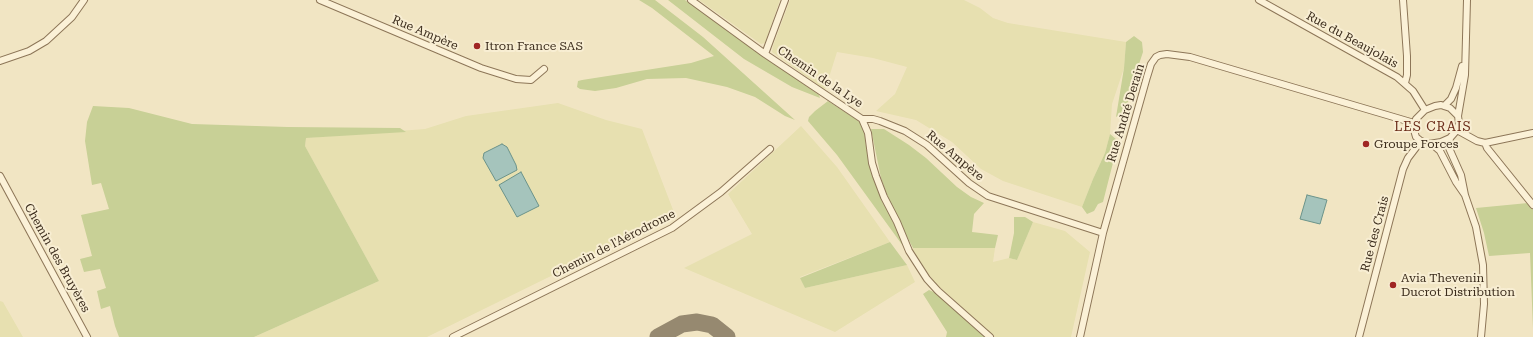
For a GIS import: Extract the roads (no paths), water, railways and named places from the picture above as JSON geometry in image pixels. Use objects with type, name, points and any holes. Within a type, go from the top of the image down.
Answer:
[{"type":"street","points":[[0,61],[24,53],[46,41],[72,17],[84,0]]},
{"type":"street","name":"Rue Ampère","points":[[320,0],[481,68],[516,79],[531,80],[544,70]]},
{"type":"street","name":"Chemin de la Lye","points":[[691,0],[765,54],[862,119],[868,133],[872,163],[876,176],[909,251],[928,280],[990,337]]},
{"type":"street","points":[[765,54],[785,0]]},
{"type":"street","name":"Rue du Beaujolais","points":[[1259,0],[1367,60],[1404,83],[1417,96],[1425,110]]},
{"type":"street","points":[[1403,0],[1407,56],[1407,75],[1404,83]]},
{"type":"street","points":[[1432,144],[1450,138],[1457,130],[1459,123],[1458,116],[1465,75],[1464,59],[1467,0]]},
{"type":"street","name":"Rue André Derain","points":[[1080,337],[1103,233],[1147,77],[1151,64],[1156,57],[1160,55],[1177,54],[1190,57],[1414,123]]},
{"type":"street","points":[[1444,106],[1451,99],[1456,88],[1464,59]]},
{"type":"street","points":[[1458,116],[1453,110],[1444,106],[1435,106],[1425,110],[1418,116],[1414,123],[1415,134],[1421,141],[1432,144],[1440,151],[1456,182],[1465,195]]},
{"type":"street","name":"Rue Ampère","points":[[862,119],[873,119],[905,131],[927,145],[969,183],[988,196],[1103,233]]},
{"type":"street","points":[[1457,130],[1477,142],[1485,143],[1533,133]]},
{"type":"street","points":[[1450,138],[1449,148],[1461,175],[1465,195],[1476,226],[1484,265],[1484,304],[1481,337]]},
{"type":"street","name":"Rue des Crais","points":[[1359,337],[1403,169],[1408,158],[1421,141]]},
{"type":"street","points":[[1485,143],[1487,148],[1533,204]]},
{"type":"street","name":"Chemin de l'Aérodrome","points":[[453,337],[672,228],[721,192],[770,149]]},
{"type":"street","name":"Chemin des Bruyères","points":[[0,176],[87,337]]},
{"type":"water","points":[[502,144],[507,147],[517,170],[496,181],[483,158],[484,153]]},
{"type":"water","points":[[521,172],[539,206],[517,217],[499,185]]},
{"type":"water","points":[[1307,195],[1327,200],[1320,224],[1300,219]]},
{"type":"place","name":"Itron France SAS","points":[[477,46]]},
{"type":"place","name":"Groupe Forces","points":[[1366,144]]},
{"type":"place","name":"Avia Thevenin Ducrot Distribution","points":[[1393,285]]},
{"type":"district","name":"LES CRAIS","points":[[1433,127]]}]
